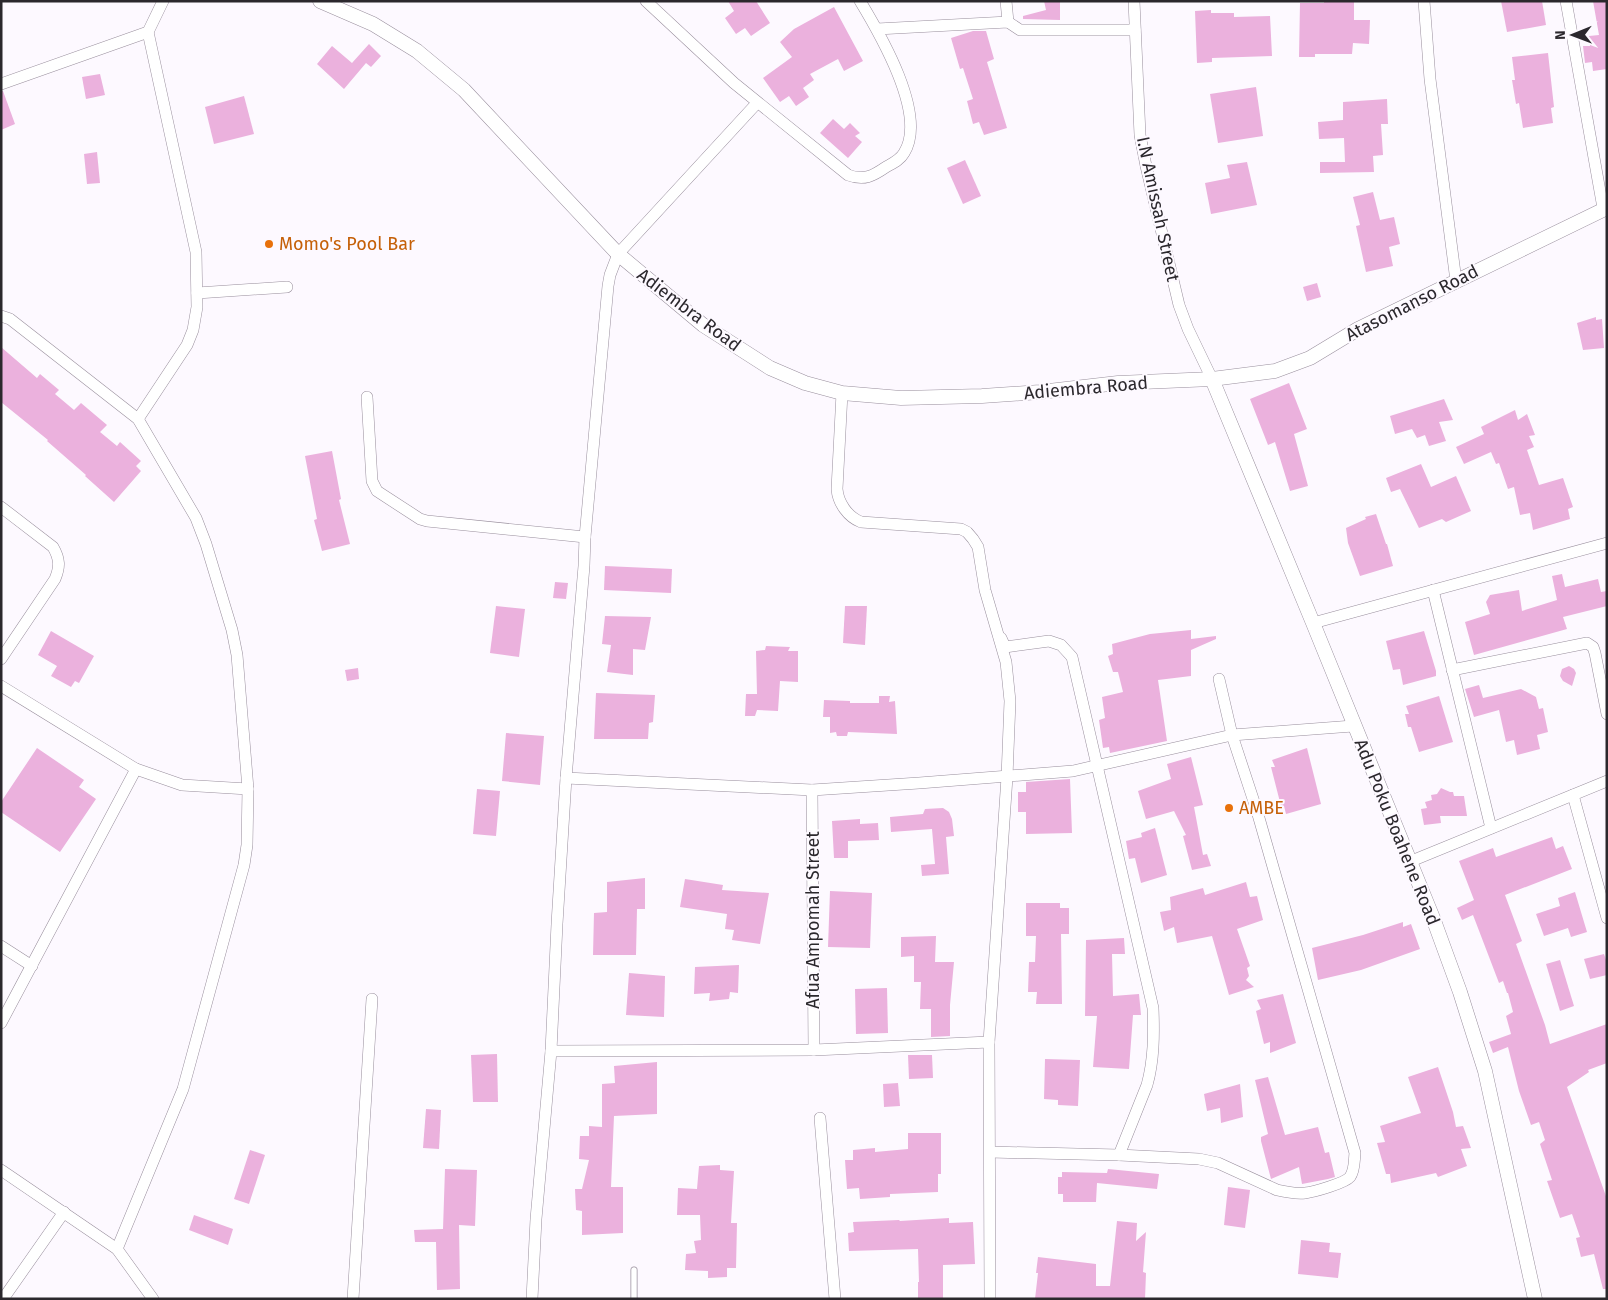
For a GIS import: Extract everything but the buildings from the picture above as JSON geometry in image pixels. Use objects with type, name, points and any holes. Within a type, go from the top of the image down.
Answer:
[{"type":"street","points":[[138,418],[187,345],[193,330],[197,307],[196,252],[148,32],[163,1]]},
{"type":"street","points":[[646,1],[734,84],[848,175],[862,178],[871,177],[898,160],[904,153],[910,135],[910,119],[904,87],[877,29],[860,1]]},
{"type":"street","points":[[1006,1],[1008,22]]},
{"type":"street","name":"I.N Amissah Street","points":[[1134,1],[1140,136],[1146,166],[1179,305],[1188,329],[1212,379]]},
{"type":"street","points":[[1424,1],[1430,79],[1456,281]]},
{"type":"street","points":[[1566,1],[1605,208]]},
{"type":"street","name":"Adiembra Road","points":[[324,2],[373,24],[417,51],[464,90],[618,254],[703,325],[770,368],[806,383],[842,393],[901,398],[982,396],[1040,392],[1118,383],[1212,379]]},
{"type":"street","points":[[877,29],[1008,22],[1020,30],[1135,30]]},
{"type":"street","points":[[1,84],[148,32]]},
{"type":"street","points":[[532,1299],[536,1219],[551,1051],[566,778],[585,537],[610,275],[618,254],[757,102]]},
{"type":"street","name":"Atasomanso Road","points":[[1212,379],[1276,371],[1310,358],[1358,329],[1605,208]]},
{"type":"street","points":[[197,293],[287,287]]},
{"type":"street","points":[[1,316],[10,319],[138,418],[196,518],[206,544],[232,630],[237,655],[248,789],[247,845],[244,865],[183,1089],[117,1249]]},
{"type":"street","name":"Adu Poku Boahene Road","points":[[1212,379],[1433,918],[1460,992],[1485,1071],[1535,1299]]},
{"type":"street","points":[[842,393],[837,489],[839,500],[850,515],[861,522],[961,528],[967,532],[978,548],[985,590],[998,632],[1010,682],[1007,777],[989,1042],[990,1299]]},
{"type":"street","points":[[366,397],[374,487],[377,491],[420,519],[585,537]]},
{"type":"street","points":[[1,507],[53,547],[58,557],[59,569],[55,579],[1,659]]},
{"type":"street","points":[[1313,623],[1607,543]]},
{"type":"street","points":[[1432,590],[1491,828]]},
{"type":"street","points":[[998,632],[1005,647],[1049,641],[1061,645],[1072,657],[1075,667],[1096,766],[1153,1008],[1154,1032],[1150,1074],[1119,1155]]},
{"type":"street","points":[[1452,670],[1587,643],[1593,647],[1595,653],[1607,714]]},
{"type":"street","points":[[990,1152],[1199,1159],[1218,1163],[1277,1190],[1286,1192],[1309,1192],[1349,1178],[1353,1171],[1355,1153],[1257,811],[1232,735],[1219,679]]},
{"type":"street","points":[[1,686],[136,769],[182,785],[248,789]]},
{"type":"street","points":[[566,778],[812,790],[1073,771],[1232,735],[1353,726]]},
{"type":"street","points":[[1,1023],[136,769]]},
{"type":"street","points":[[1409,862],[1607,782]]},
{"type":"street","name":"Afua Ampomah Street","points":[[812,790],[814,1050]]},
{"type":"street","points":[[1573,795],[1607,918]]},
{"type":"street","points":[[1,946],[32,966]]},
{"type":"street","points":[[353,1299],[372,999]]},
{"type":"street","points":[[551,1051],[814,1050],[989,1042]]},
{"type":"street","points":[[820,1118],[835,1299]]},
{"type":"street","points":[[1,1170],[117,1249],[152,1299]]},
{"type":"street","points":[[3,1299],[64,1212]]},
{"type":"lane","points":[[634,1270],[634,1299]]},
{"type":"place","name":"Momo's Pool Bar","points":[[269,244]]},
{"type":"place","name":"AMBE","points":[[1229,808]]}]
